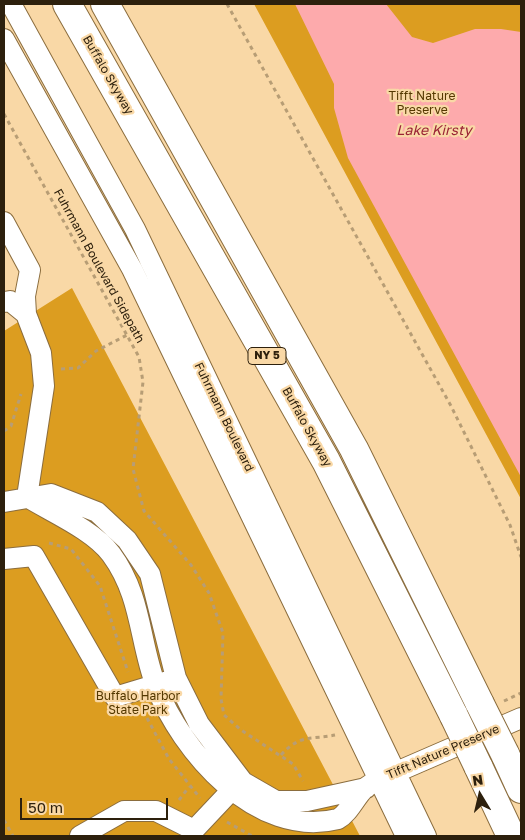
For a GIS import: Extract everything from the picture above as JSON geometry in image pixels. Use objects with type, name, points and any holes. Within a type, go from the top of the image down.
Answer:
[{"type":"highway","name":"Buffalo Skyway","points":[[67,4],[326,460],[454,716],[510,836]]},
{"type":"highway","name":"NY 5","points":[[105,4],[354,449],[521,789]]},
{"type":"street","name":"Fuhrmann Boulevard","points":[[11,4],[135,229],[379,780],[426,836]]},
{"type":"street","name":"Fuhrmann Boulevard","points":[[4,39],[132,269],[406,836]]},
{"type":"street","points":[[4,222],[30,270],[25,296],[26,314],[41,353],[44,386],[27,497],[80,528],[110,553],[129,583],[156,684],[187,748],[226,794],[259,820],[286,829],[313,829],[340,819],[379,780]]},
{"type":"street","points":[[4,302],[10,301],[26,314]]},
{"type":"street","name":"Tifft Nature Preserve","points":[[4,502],[51,494],[97,512],[127,540],[150,574],[176,678],[199,724],[243,782],[276,801],[307,801],[379,780],[521,718]]},
{"type":"street","points":[[4,558],[34,556],[115,697],[176,678]]},
{"type":"street","points":[[80,836],[124,811],[156,811],[193,833],[226,794]]},
{"type":"path","points":[[227,4],[451,406],[510,525],[521,557]]},
{"type":"path","name":"Fuhrmann Boulevard Sidepath","points":[[4,114],[139,357],[143,382],[133,469],[144,511],[191,566],[209,593],[223,633],[221,699],[224,715],[241,730],[293,764],[306,786]]},
{"type":"path","points":[[59,369],[78,368],[96,351],[127,335]]},
{"type":"path","points":[[4,431],[11,426],[24,386]]},
{"type":"path","points":[[46,543],[71,549],[100,586],[131,679]]},
{"type":"path","points":[[144,710],[153,732],[189,787],[203,802]]},
{"type":"path","points":[[281,755],[292,743],[306,738],[342,733]]},
{"type":"path","points":[[175,805],[189,787]]},
{"type":"path","points":[[221,817],[252,836]]},
{"type":"path","points":[[4,820],[13,836]]},
{"type":"green space","name":"Lake Kirsty","points":[[254,4],[521,4],[521,499]]},
{"type":"green space","name":"Buffalo Harbor State Park","points":[[72,288],[360,836],[4,836],[4,331]]},
{"type":"water","name":"Lake Kirsty","points":[[295,4],[386,4],[412,37],[433,43],[475,29],[501,29],[521,32],[521,477],[348,158],[334,108],[334,84]]}]
